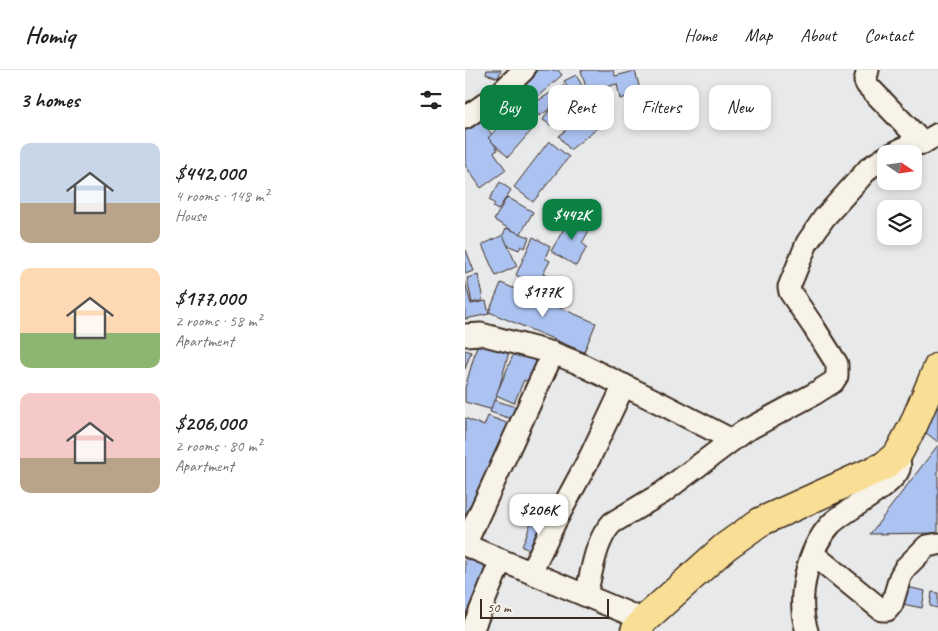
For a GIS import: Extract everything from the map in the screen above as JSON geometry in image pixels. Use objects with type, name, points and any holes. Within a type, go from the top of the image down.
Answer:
[{"type":"main road","points":[[639,626],[725,547],[760,522],[883,466],[898,454],[913,426],[938,367]]},
{"type":"street","points":[[465,118],[487,104],[524,70]]},
{"type":"street","points":[[868,70],[865,81],[867,85],[931,138]]},
{"type":"street","points":[[911,145],[931,138]]},
{"type":"street","points":[[586,595],[601,540],[612,523],[662,494],[743,432],[815,394],[833,382],[837,376],[837,364],[790,292],[790,283],[807,243],[824,218],[869,168],[877,163]]},
{"type":"street","points":[[467,339],[481,334],[553,353],[624,385],[732,440]]},
{"type":"street","points":[[553,353],[465,545],[586,595],[639,626]]},
{"type":"street","points":[[531,572],[590,457],[624,385]]},
{"type":"street","points":[[807,631],[804,621],[802,594],[813,554],[820,538],[832,524],[862,503],[897,473],[900,462],[898,454]]},
{"type":"street","points":[[813,554],[878,607],[882,610],[887,610],[892,604],[900,576],[905,568],[927,546],[938,544]]},
{"type":"street","points":[[472,631],[501,560]]},
{"type":"building","points":[[487,70],[501,70],[498,78],[486,74]]},
{"type":"building","points":[[535,70],[558,70],[562,75],[551,85],[548,85],[548,87],[538,96],[538,85],[518,85]]},
{"type":"building","points":[[581,70],[613,70],[615,76],[635,71],[639,85],[624,85],[624,98],[620,99],[617,84],[585,85]]},
{"type":"building","points":[[576,75],[582,85],[566,85],[564,81]]},
{"type":"building","points":[[548,94],[548,110],[539,116],[538,115],[538,101]]},
{"type":"building","points":[[476,112],[480,118],[480,130],[489,130],[492,135],[489,137],[498,150],[494,152],[506,170],[481,188],[465,165],[465,120]]},
{"type":"building","points":[[548,112],[548,123],[543,120]]},
{"type":"building","points":[[495,130],[531,131],[508,157],[488,138]]},
{"type":"building","points":[[566,130],[595,130],[570,150],[559,136]]},
{"type":"building","points":[[549,141],[569,157],[533,202],[514,187]]},
{"type":"building","points":[[500,182],[511,190],[498,210],[493,207],[495,204],[489,200]]},
{"type":"building","points":[[507,197],[533,212],[520,235],[494,220]]},
{"type":"building","points":[[572,215],[591,227],[582,243],[587,247],[576,266],[551,251]]},
{"type":"building","points":[[506,228],[529,237],[525,248],[521,246],[519,250],[500,242]]},
{"type":"building","points":[[503,235],[517,266],[496,276],[482,245]]},
{"type":"building","points":[[533,237],[550,246],[545,258],[550,261],[543,274],[550,277],[545,289],[516,275]]},
{"type":"building","points":[[465,251],[474,271],[465,274]]},
{"type":"building","points":[[478,275],[483,300],[472,303],[467,278]]},
{"type":"building","points":[[465,282],[471,304],[486,301],[489,314],[465,319]]},
{"type":"building","points":[[501,283],[596,323],[584,352],[489,312]]},
{"type":"building","points":[[482,328],[511,345],[493,410],[465,402],[465,388]]},
{"type":"building","points":[[520,339],[543,348],[529,382],[524,380],[514,403],[496,395]]},
{"type":"building","points":[[465,350],[471,352],[465,369]]},
{"type":"building","points":[[494,400],[522,409],[518,421],[490,412]]},
{"type":"building","points":[[938,407],[938,442],[921,429]]},
{"type":"building","points":[[488,416],[509,424],[465,520],[465,418],[484,426]]},
{"type":"building","points":[[938,445],[938,533],[870,534]]},
{"type":"building","points":[[533,517],[555,525],[545,555],[522,547]]},
{"type":"building","points":[[465,542],[498,555],[465,631]]},
{"type":"building","points":[[902,586],[925,591],[922,608],[898,603]]},
{"type":"building","points":[[932,592],[938,593],[938,608],[930,606]]}]
